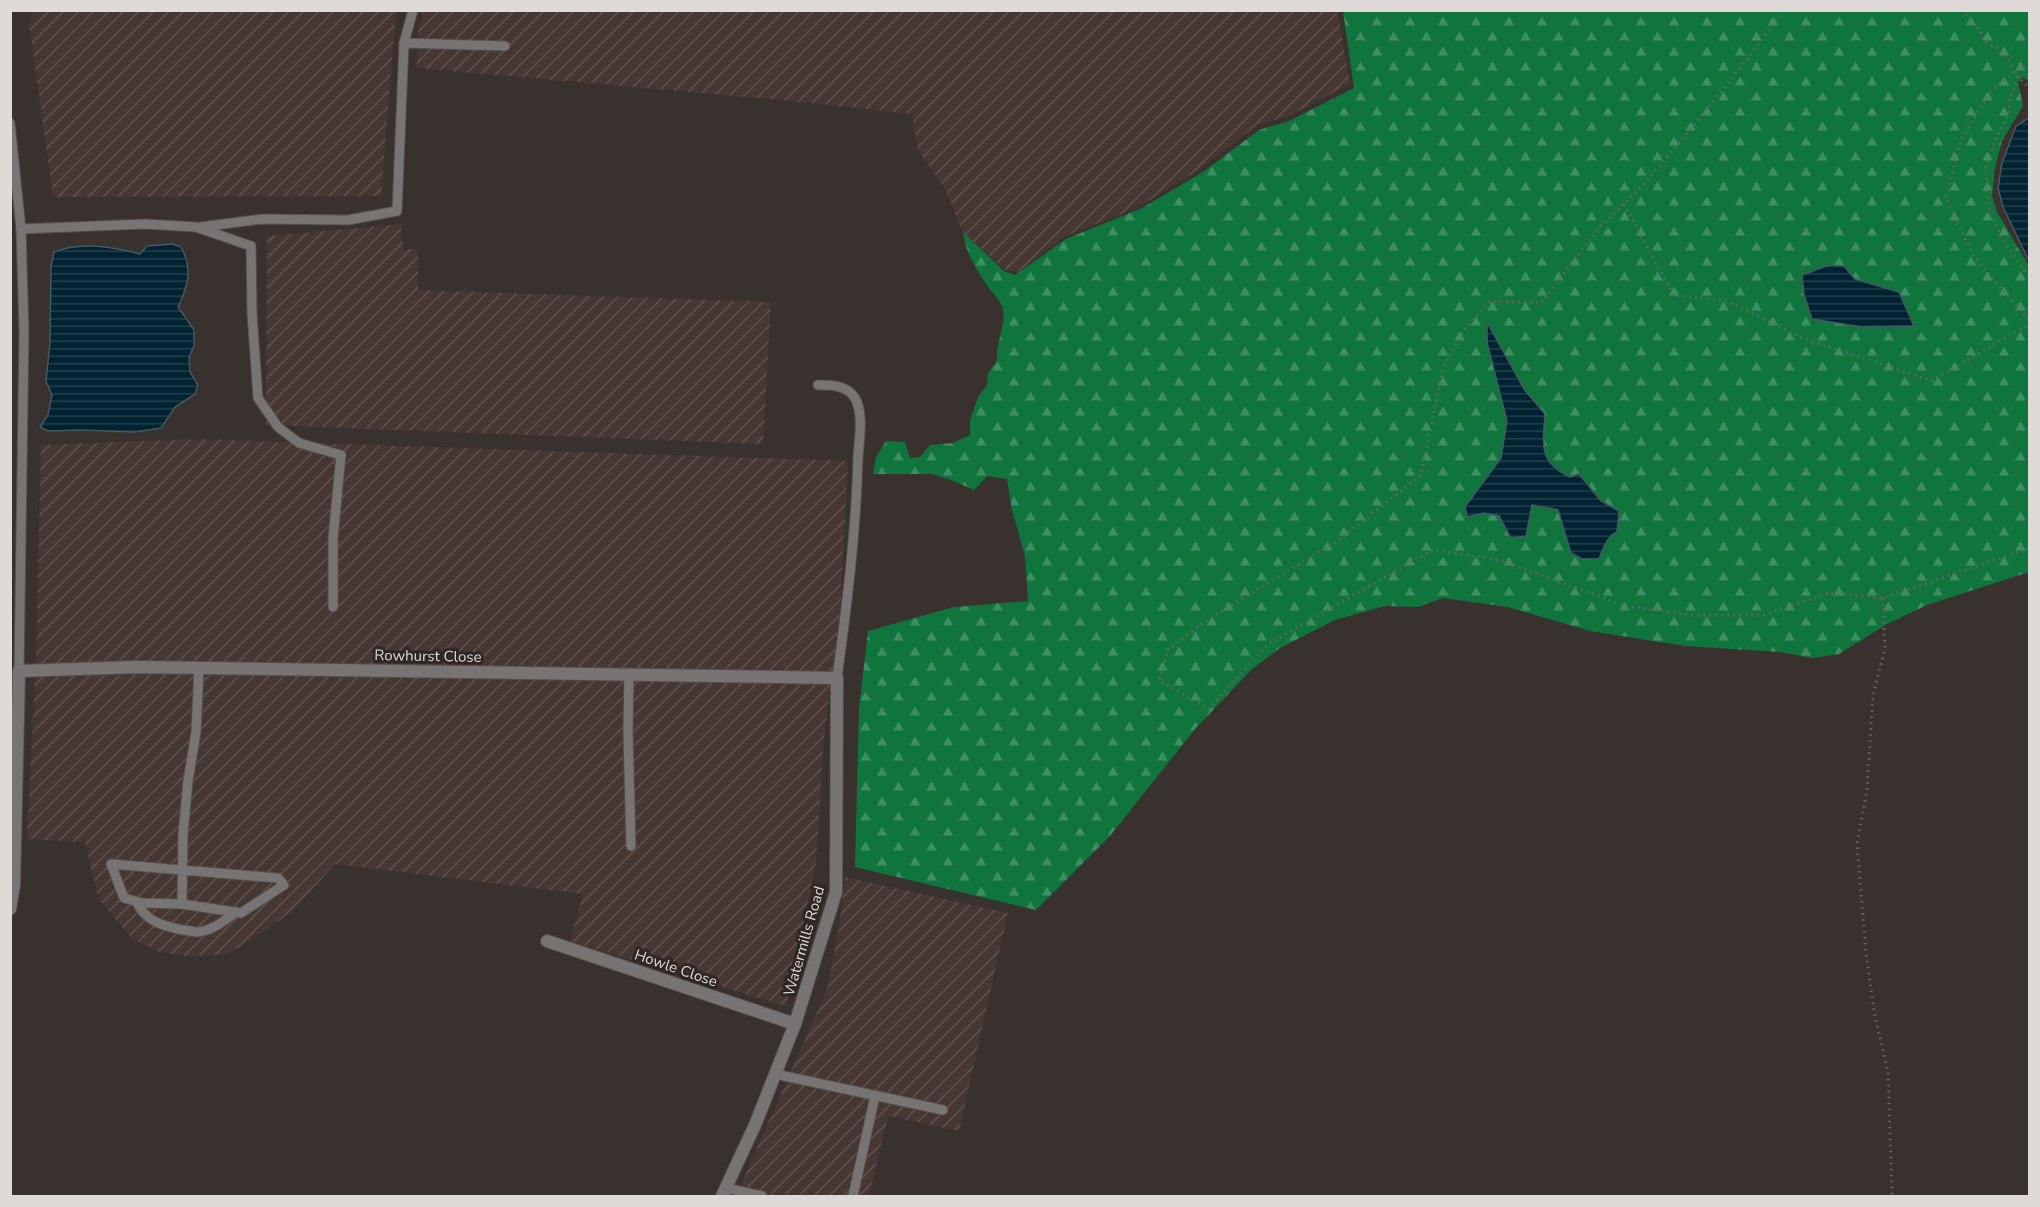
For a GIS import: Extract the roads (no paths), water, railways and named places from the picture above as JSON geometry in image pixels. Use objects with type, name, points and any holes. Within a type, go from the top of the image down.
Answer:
[{"type":"street","name":"Rowhurst Close","points":[[19,671],[137,667],[837,678]]},
{"type":"street","points":[[10,909],[14,885],[19,671]]},
{"type":"street","name":"Watermills Road","points":[[724,1192],[795,1024],[836,892],[837,678]]},
{"type":"street","name":"Howle Close","points":[[547,940],[795,1024]]},
{"type":"lane","points":[[21,229],[145,224],[196,228],[262,219],[348,220],[396,211],[404,43],[413,10]]},
{"type":"lane","points":[[404,43],[505,46]]},
{"type":"lane","points":[[10,123],[21,229],[24,333],[19,671]]},
{"type":"lane","points":[[196,228],[251,246],[252,313],[258,398],[278,427],[299,443],[341,455],[333,538],[333,608]]},
{"type":"lane","points":[[818,385],[835,386],[847,390],[854,397],[858,406],[857,507],[848,601],[837,678]]},
{"type":"lane","points":[[182,904],[185,813],[196,732],[199,668]]},
{"type":"lane","points":[[629,675],[631,846]]},
{"type":"lane","points":[[111,864],[183,871],[278,878],[284,885],[241,913],[182,904],[136,901],[124,898],[111,864]]},
{"type":"lane","points":[[136,901],[140,911],[154,922],[170,928],[197,932],[218,925],[236,912]]},
{"type":"lane","points":[[775,1074],[943,1110]]},
{"type":"lane","points":[[853,1197],[875,1096]]},
{"type":"lane","points":[[724,1192],[762,1197]]},
{"type":"water","points":[[2030,119],[2029,261],[2003,207],[1998,188],[2002,163],[2016,126]]},
{"type":"water","points":[[172,244],[181,247],[187,263],[187,285],[178,307],[194,330],[194,346],[189,357],[190,372],[198,385],[195,394],[175,407],[161,428],[135,432],[48,431],[40,427],[48,415],[52,395],[46,381],[50,342],[51,267],[54,252],[86,246],[108,247],[140,254],[147,246]]},
{"type":"water","points":[[1829,265],[1844,266],[1855,279],[1899,292],[1914,326],[1862,327],[1812,319],[1804,295],[1802,275]]},
{"type":"water","points":[[1487,322],[1524,389],[1545,414],[1545,452],[1552,465],[1570,477],[1579,474],[1601,501],[1619,511],[1617,532],[1608,540],[1599,559],[1582,559],[1571,553],[1558,510],[1532,505],[1526,536],[1511,538],[1499,516],[1484,513],[1467,517],[1465,507],[1501,458],[1507,421],[1487,342]]}]
